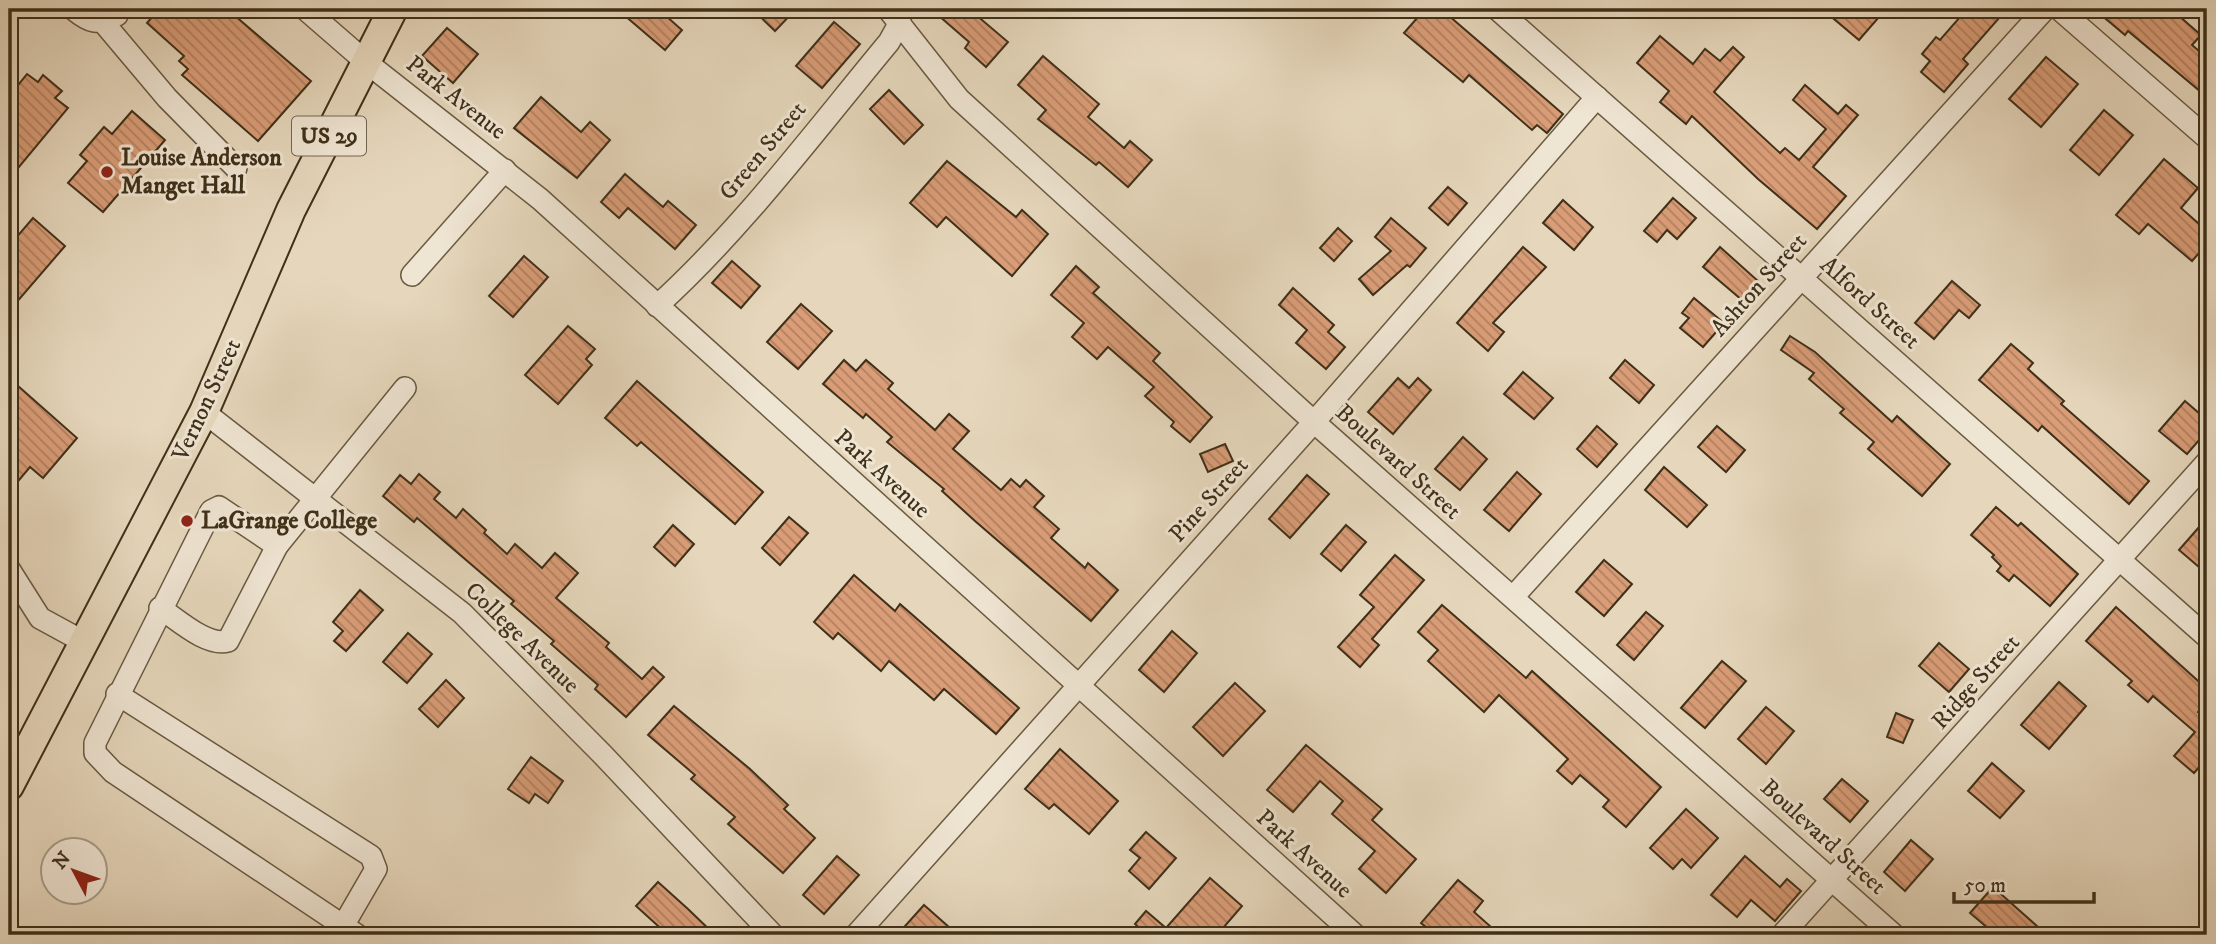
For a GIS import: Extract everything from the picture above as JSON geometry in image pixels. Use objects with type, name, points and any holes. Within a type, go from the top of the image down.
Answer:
[{"type":"main road","name":"Vernon Street","points":[[9,786],[204,412],[291,210],[393,9]]},
{"type":"street","points":[[73,9],[90,23],[111,15],[167,97],[236,168]]},
{"type":"street","name":"Park Avenue","points":[[305,9],[366,62],[505,170],[1355,935]]},
{"type":"street","name":"Alford Street","points":[[1497,9],[2207,637]]},
{"type":"street","name":"Ashton Street","points":[[1513,597],[2045,9]]},
{"type":"street","points":[[2059,9],[2207,138]]},
{"type":"street","name":"Green Street","points":[[657,306],[685,281],[774,180],[889,42],[894,15]]},
{"type":"street","name":"Boulevard Street","points":[[894,15],[959,99],[1314,422],[1894,935]]},
{"type":"street","name":"Pine Street","points":[[856,935],[1077,684],[1314,422],[1597,97]]},
{"type":"street","points":[[412,275],[505,170]]},
{"type":"street","points":[[160,608],[207,638],[221,643],[228,641],[277,546],[405,388]]},
{"type":"street","name":"College Avenue","points":[[204,412],[462,613],[603,755],[773,935]]},
{"type":"street","name":"Ridge Street","points":[[1782,935],[2207,462]]},
{"type":"street","points":[[117,694],[371,856],[376,862],[376,869],[350,930],[103,763],[95,753],[94,743],[117,694],[211,511],[219,508],[228,512],[277,546]]},
{"type":"street","points":[[9,569],[40,618],[84,642]]},
{"type":"building","points":[[159,9],[227,9],[311,81],[258,141],[182,75],[188,69],[179,61],[184,56],[147,23]]},
{"type":"building","points":[[617,9],[658,9],[682,30],[665,50]]},
{"type":"building","points":[[752,9],[796,9],[775,31]]},
{"type":"building","points":[[931,9],[969,9],[1008,42],[986,67],[965,48],[969,42]]},
{"type":"building","points":[[1425,9],[1441,9],[1563,114],[1547,133],[1537,125],[1532,130],[1469,75],[1463,82],[1404,33]]},
{"type":"building","points":[[1822,9],[1886,9],[1859,40]]},
{"type":"building","points":[[1967,9],[2007,9],[1963,59],[1968,64],[1944,92],[1921,72],[1930,61],[1922,54],[1936,37],[1940,40]]},
{"type":"building","points":[[2094,9],[2171,9],[2201,35],[2192,45],[2207,58],[2207,97],[2128,31],[2125,35]]},
{"type":"building","points":[[834,22],[860,44],[822,88],[796,66]]},
{"type":"building","points":[[447,28],[478,54],[453,83],[422,56]]},
{"type":"building","points":[[1660,36],[1693,64],[1705,49],[1720,61],[1733,47],[1744,57],[1714,92],[1780,153],[1785,148],[1799,160],[1826,129],[1793,100],[1805,85],[1838,114],[1846,105],[1858,115],[1813,167],[1846,196],[1817,229],[1758,179],[1692,116],[1686,124],[1660,102],[1669,91],[1637,63]]},
{"type":"building","points":[[1043,56],[1099,104],[1088,117],[1124,148],[1130,141],[1152,160],[1128,187],[1099,162],[1096,165],[1038,119],[1046,110],[1018,85]]},
{"type":"building","points":[[2046,57],[2078,84],[2041,127],[2009,99]]},
{"type":"building","points":[[27,74],[38,82],[43,75],[62,91],[55,98],[68,108],[9,179],[9,96]]},
{"type":"building","points":[[889,90],[923,125],[904,144],[870,109]]},
{"type":"building","points":[[541,97],[581,132],[590,122],[610,140],[577,178],[514,128]]},
{"type":"building","points":[[2104,110],[2133,135],[2099,175],[2070,150]]},
{"type":"building","name":"Louise Anderson Manget Hall","points":[[132,111],[165,140],[103,212],[68,183],[87,161],[80,155],[104,127],[112,134]]},
{"type":"building","points":[[2164,159],[2198,188],[2181,208],[2207,231],[2207,244],[2192,261],[2148,224],[2139,234],[2116,215]]},
{"type":"building","points":[[947,161],[1016,217],[1022,210],[1048,234],[1012,276],[946,217],[937,227],[910,203]]},
{"type":"building","points":[[625,174],[663,207],[668,201],[696,225],[675,249],[628,208],[619,218],[601,202]]},
{"type":"building","points":[[1448,187],[1467,203],[1448,225],[1429,208]]},
{"type":"building","points":[[1673,198],[1696,218],[1677,239],[1667,230],[1657,242],[1644,231]]},
{"type":"building","points":[[1563,200],[1593,227],[1574,250],[1543,223]]},
{"type":"building","points":[[33,218],[65,246],[9,311],[9,246]]},
{"type":"building","points":[[1391,218],[1426,248],[1410,267],[1407,265],[1373,295],[1359,279],[1391,251],[1375,237]]},
{"type":"building","points":[[1338,228],[1352,241],[1334,261],[1320,248]]},
{"type":"building","points":[[1523,247],[1546,267],[1493,323],[1504,332],[1488,351],[1457,323]]},
{"type":"building","points":[[1720,247],[1758,281],[1742,300],[1703,267]]},
{"type":"building","points":[[524,256],[548,277],[513,317],[489,296]]},
{"type":"building","points":[[732,261],[760,286],[741,308],[712,283]]},
{"type":"building","points":[[1076,266],[1099,287],[1093,293],[1160,353],[1153,361],[1212,417],[1190,442],[1171,426],[1174,422],[1145,396],[1154,387],[1108,347],[1097,359],[1072,337],[1084,323],[1051,295]]},
{"type":"building","points":[[1952,281],[1980,305],[1969,318],[1959,310],[1934,339],[1915,323]]},
{"type":"building","points":[[1293,288],[1334,325],[1328,332],[1345,347],[1326,369],[1296,343],[1307,330],[1279,305]]},
{"type":"building","points":[[1694,298],[1724,323],[1703,347],[1680,328],[1689,318],[1682,313]]},
{"type":"building","points":[[801,304],[832,331],[798,369],[767,342]]},
{"type":"building","points":[[568,326],[595,349],[586,359],[592,365],[558,404],[525,375]]},
{"type":"building","points":[[1790,336],[1815,352],[1892,422],[1897,416],[1950,464],[1922,496],[1868,449],[1874,442],[1840,413],[1844,409],[1809,379],[1814,373],[1781,350]]},
{"type":"building","points":[[2011,344],[2033,363],[2028,369],[2064,401],[2061,404],[2149,481],[2129,504],[2042,426],[2038,431],[1979,380]]},
{"type":"building","points":[[844,360],[856,371],[866,360],[893,383],[888,389],[935,430],[949,414],[969,431],[953,449],[1001,490],[1011,479],[1020,487],[1026,480],[1044,496],[1034,507],[1059,529],[1051,538],[1085,568],[1088,563],[1118,590],[1091,621],[975,521],[942,491],[944,489],[887,442],[892,437],[866,414],[863,418],[823,384]]},
{"type":"building","points":[[1625,360],[1654,385],[1639,403],[1610,378]]},
{"type":"building","points":[[1523,372],[1553,398],[1534,419],[1504,394]]},
{"type":"building","points":[[9,378],[77,438],[43,478],[30,467],[9,492]]},
{"type":"building","points":[[1398,378],[1409,388],[1418,378],[1431,390],[1393,434],[1368,412]]},
{"type":"building","points":[[637,381],[763,492],[735,524],[641,442],[637,446],[605,418]]},
{"type":"building","points":[[2185,401],[2207,420],[2207,431],[2187,454],[2159,431]]},
{"type":"building","points":[[1597,426],[1617,444],[1597,467],[1577,449]]},
{"type":"building","points":[[1717,426],[1745,450],[1726,472],[1698,447]]},
{"type":"building","points":[[1463,437],[1487,459],[1460,490],[1435,469]]},
{"type":"building","points":[[1225,444],[1233,461],[1208,472],[1200,454]]},
{"type":"building","points":[[1664,467],[1707,505],[1687,527],[1645,490]]},
{"type":"building","points":[[1517,472],[1541,494],[1509,531],[1484,510]]},
{"type":"building","points":[[419,474],[440,492],[434,499],[456,518],[463,509],[507,554],[515,544],[542,568],[555,553],[578,573],[556,598],[609,643],[606,647],[642,679],[653,667],[664,677],[626,717],[595,689],[598,685],[551,644],[554,641],[511,604],[514,601],[417,518],[414,522],[383,496],[400,475],[411,484]]},
{"type":"building","points":[[1307,475],[1329,494],[1290,538],[1269,519]]},
{"type":"building","points":[[1996,507],[2018,526],[2021,523],[2078,574],[2050,606],[2014,575],[2009,581],[1997,571],[2001,566],[1992,557],[1994,555],[1971,535]]},
{"type":"building","points":[[789,517],[808,533],[780,565],[762,548]]},
{"type":"building","points":[[2207,518],[2207,557],[2199,567],[2179,550]]},
{"type":"building","points":[[673,525],[694,544],[675,566],[654,547]]},
{"type":"building","points":[[1346,525],[1366,542],[1341,571],[1321,554]]},
{"type":"building","points":[[1395,555],[1424,580],[1372,639],[1379,645],[1360,667],[1338,647],[1374,607],[1360,595]]},
{"type":"building","points":[[1604,560],[1632,584],[1604,616],[1576,592]]},
{"type":"building","points":[[854,575],[895,611],[900,604],[1019,708],[996,734],[944,689],[934,700],[889,661],[881,671],[838,633],[833,639],[814,622]]},
{"type":"building","points":[[360,590],[383,610],[346,651],[334,641],[343,631],[333,622]]},
{"type":"building","points":[[1442,605],[1526,678],[1532,671],[1661,787],[1626,827],[1603,807],[1609,800],[1580,775],[1572,784],[1557,771],[1568,759],[1499,695],[1484,712],[1428,661],[1438,650],[1418,632]]},
{"type":"building","points":[[2116,607],[2207,689],[2207,702],[2198,712],[2207,718],[2207,758],[2194,773],[2174,756],[2195,732],[2153,696],[2148,702],[2128,685],[2132,681],[2086,641]]},
{"type":"building","points":[[1646,612],[1663,626],[1634,660],[1617,645]]},
{"type":"building","points":[[1172,631],[1197,653],[1164,692],[1139,670]]},
{"type":"building","points":[[408,633],[432,654],[407,683],[383,662]]},
{"type":"building","points":[[1939,643],[1969,669],[1949,692],[1919,666]]},
{"type":"building","points":[[1722,661],[1746,681],[1705,728],[1681,708]]},
{"type":"building","points":[[446,680],[464,698],[438,727],[419,709]]},
{"type":"building","points":[[2059,682],[2086,706],[2049,749],[2021,725]]},
{"type":"building","points":[[1235,683],[1265,711],[1223,756],[1193,727]]},
{"type":"building","points":[[674,706],[750,769],[788,805],[784,809],[815,838],[783,873],[728,824],[735,817],[691,779],[695,775],[648,735]]},
{"type":"building","points":[[1766,707],[1794,731],[1766,764],[1738,739]]},
{"type":"building","points":[[1896,713],[1913,720],[1903,743],[1887,737]]},
{"type":"building","points":[[1306,745],[1382,809],[1372,820],[1416,859],[1386,893],[1359,869],[1375,851],[1332,814],[1343,801],[1320,781],[1293,812],[1267,790]]},
{"type":"building","points":[[1060,749],[1118,801],[1089,834],[1054,804],[1049,809],[1025,789]]},
{"type":"building","points":[[531,757],[563,781],[548,803],[535,794],[529,803],[508,789]]},
{"type":"building","points":[[1992,763],[2024,791],[2000,818],[1968,791]]},
{"type":"building","points":[[1842,779],[1868,801],[1850,822],[1824,799]]},
{"type":"building","points":[[1686,809],[1718,838],[1691,868],[1682,859],[1673,869],[1650,848]]},
{"type":"building","points":[[1146,832],[1176,858],[1149,889],[1129,871],[1140,858],[1130,850]]},
{"type":"building","points":[[1911,840],[1933,859],[1905,891],[1884,872]]},
{"type":"building","points":[[837,856],[859,875],[824,914],[803,895]]},
{"type":"building","points":[[1745,856],[1780,887],[1787,879],[1801,891],[1775,921],[1751,900],[1737,917],[1711,895]]},
{"type":"building","points":[[1210,878],[1242,906],[1217,935],[1147,935],[1135,924],[1146,911],[1166,928]]},
{"type":"building","points":[[1458,880],[1483,901],[1474,912],[1500,935],[1436,935],[1421,923]]},
{"type":"building","points":[[658,882],[715,935],[668,935],[636,906]]},
{"type":"building","points":[[1993,887],[2047,935],[1996,935],[1970,913]]},
{"type":"building","points":[[924,905],[958,935],[897,935]]},
{"type":"place","name":"Louise Anderson Manget Hall","points":[[107,172]]},
{"type":"place","name":"LaGrange College","points":[[187,521]]}]
